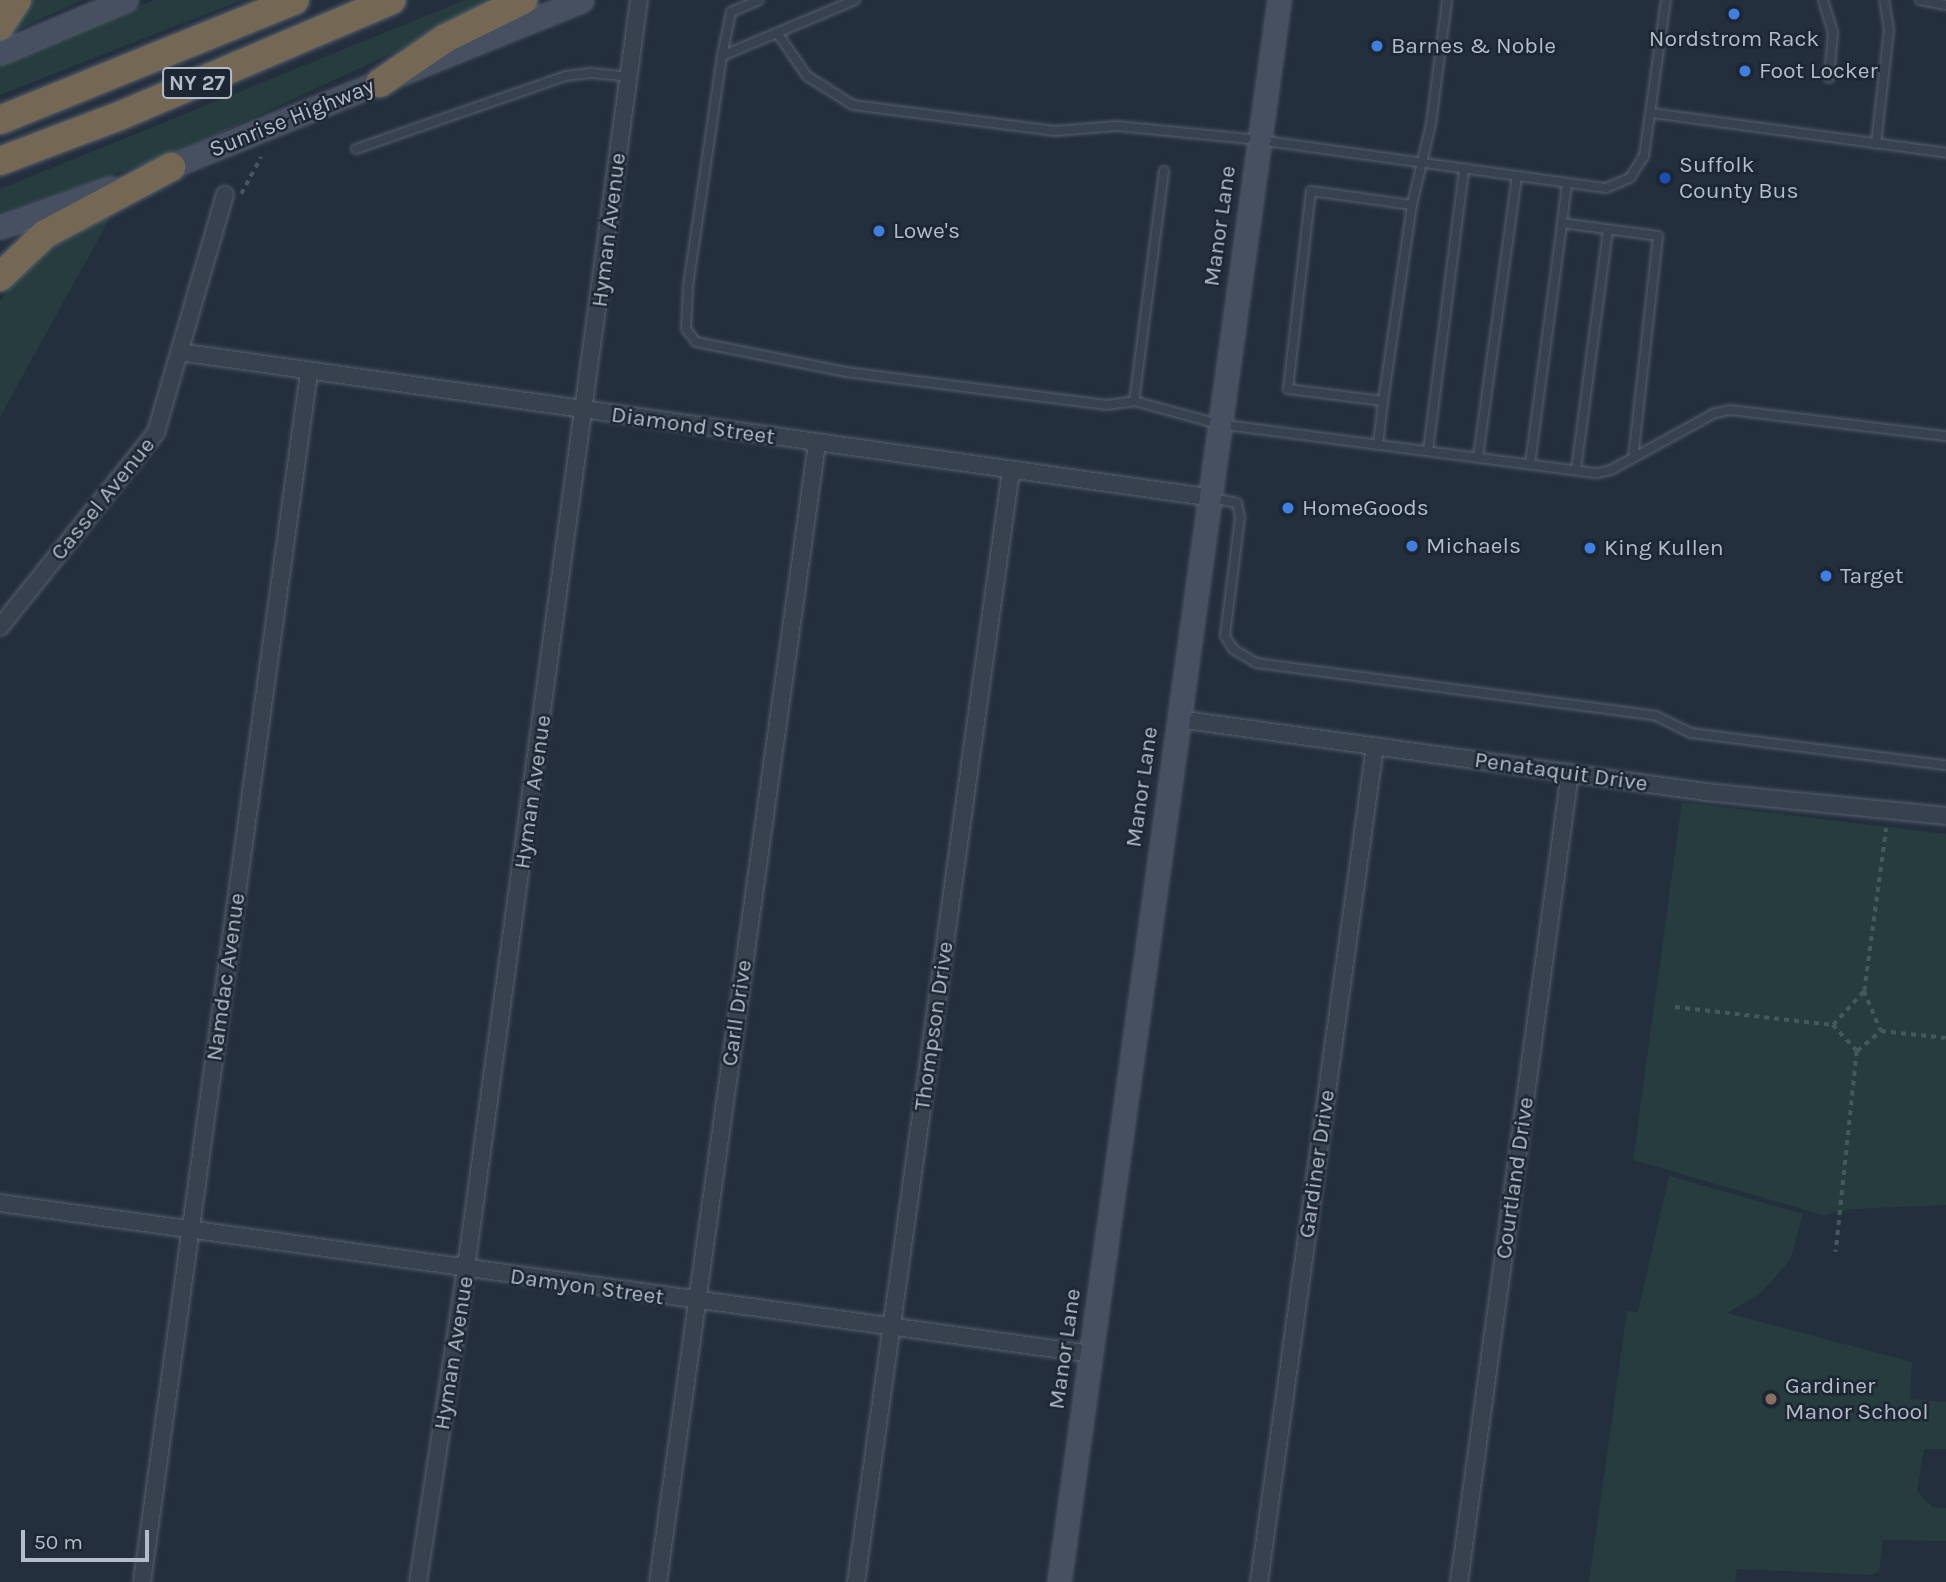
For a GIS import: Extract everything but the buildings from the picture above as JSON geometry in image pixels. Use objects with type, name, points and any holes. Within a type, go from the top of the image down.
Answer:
[{"type":"highway","points":[[0,26],[17,0]]},
{"type":"highway","name":"NY 27","points":[[0,120],[295,0]]},
{"type":"highway","name":"NY 27","points":[[0,160],[122,115],[392,0]]},
{"type":"highway","points":[[380,83],[446,38],[523,0]]},
{"type":"highway","points":[[0,277],[45,234],[171,167]]},
{"type":"street","points":[[0,53],[126,0]]},
{"type":"street","name":"Sunrise Highway","points":[[0,227],[171,167],[582,0]]},
{"type":"street","name":"Hyman Avenue","points":[[418,1582],[467,1268],[586,410],[639,0]]},
{"type":"street","name":"Manor Lane","points":[[1059,1582],[1207,497],[1279,0]]},
{"type":"street","name":"Cassel Avenue","points":[[0,627],[156,432],[225,195]]},
{"type":"street","name":"Diamond Street","points":[[179,352],[1207,497]]},
{"type":"street","name":"Namdac Avenue","points":[[142,1582],[309,372]]},
{"type":"street","name":"Carll Drive","points":[[658,1582],[817,443]]},
{"type":"street","name":"Thompson Drive","points":[[856,1582],[1011,471]]},
{"type":"street","name":"Penataquit Drive","points":[[1178,719],[1706,792],[1946,816]]},
{"type":"street","name":"Gardiner Drive","points":[[1259,1582],[1375,746]]},
{"type":"street","name":"Courtland Drive","points":[[1459,1582],[1570,773]]},
{"type":"street","name":"Damyon Street","points":[[0,1203],[696,1303],[1091,1354]]},
{"type":"lane","points":[[759,0],[731,12],[722,56],[688,287],[687,329],[696,342],[810,366],[1107,405],[1134,401],[1218,424],[1576,470],[1611,470],[1715,413],[1730,410],[1946,436]]},
{"type":"lane","points":[[722,56],[855,0]]},
{"type":"lane","points":[[1378,444],[1412,205],[1423,163],[1447,0]]},
{"type":"lane","points":[[778,34],[807,76],[853,105],[1055,131],[1116,126],[1259,140],[1566,185],[1606,188],[1630,178],[1644,156],[1666,0]]},
{"type":"lane","points":[[1823,0],[1833,33],[1829,78]]},
{"type":"lane","points":[[1876,144],[1889,30],[1884,0]]},
{"type":"lane","points":[[1920,0],[1946,5]]},
{"type":"lane","points":[[356,149],[566,76],[592,73],[629,77]]},
{"type":"lane","points":[[1652,113],[1946,153]]},
{"type":"lane","points":[[1428,451],[1464,169]]},
{"type":"lane","points":[[1134,401],[1164,171]]},
{"type":"lane","points":[[1478,457],[1517,177]]},
{"type":"lane","points":[[1530,464],[1566,185]]},
{"type":"lane","points":[[1384,401],[1288,390],[1311,191],[1412,205]]},
{"type":"lane","points":[[1562,223],[1658,236],[1633,458]]},
{"type":"lane","points":[[1576,470],[1608,229]]},
{"type":"lane","points":[[1207,497],[1237,503],[1240,517],[1225,636],[1233,649],[1256,663],[1656,716],[1691,733],[1946,765]]},
{"type":"path","points":[[225,195],[242,194],[261,157]]},
{"type":"path","points":[[1881,1031],[1864,991],[1886,828]]},
{"type":"path","points":[[1833,1024],[1864,991]]},
{"type":"path","points":[[1675,1007],[1833,1024],[1857,1051]]},
{"type":"path","points":[[1836,1252],[1857,1051],[1881,1031],[1946,1038]]},
{"type":"green space","points":[[27,0],[82,0],[13,32],[11,26]]},
{"type":"green space","points":[[154,0],[242,0],[0,95],[0,65]]},
{"type":"green space","points":[[465,0],[507,0],[175,154],[0,213],[0,189]]},
{"type":"green space","points":[[116,207],[0,417],[0,301],[28,262],[68,231]]},
{"type":"green space","points":[[1682,802],[1946,834],[1946,1205],[1852,1209],[1823,1215],[1633,1160]]},
{"type":"green space","name":"Gardiner Manor School","points":[[1669,1176],[1803,1214],[1790,1260],[1761,1293],[1727,1313],[1912,1362],[1910,1399],[1946,1402],[1946,1449],[1924,1449],[1917,1491],[1932,1507],[1946,1508],[1946,1541],[1883,1540],[1879,1571],[1872,1575],[1737,1569],[1735,1582],[1589,1582],[1627,1311],[1638,1312]]},
{"type":"place","name":"Nordstrom Rack","points":[[1734,14]]},
{"type":"place","name":"Barnes & Noble","points":[[1377,46]]},
{"type":"place","name":"Foot Locker","points":[[1745,71]]},
{"type":"place","name":"Suffolk County Bus","points":[[1665,178]]},
{"type":"place","name":"Lowe's","points":[[879,231]]},
{"type":"place","name":"HomeGoods","points":[[1288,508]]},
{"type":"place","name":"Michaels","points":[[1412,546]]},
{"type":"place","name":"King Kullen","points":[[1590,548]]},
{"type":"place","name":"Target","points":[[1826,576]]},
{"type":"place","name":"Gardiner Manor School","points":[[1771,1399]]}]
